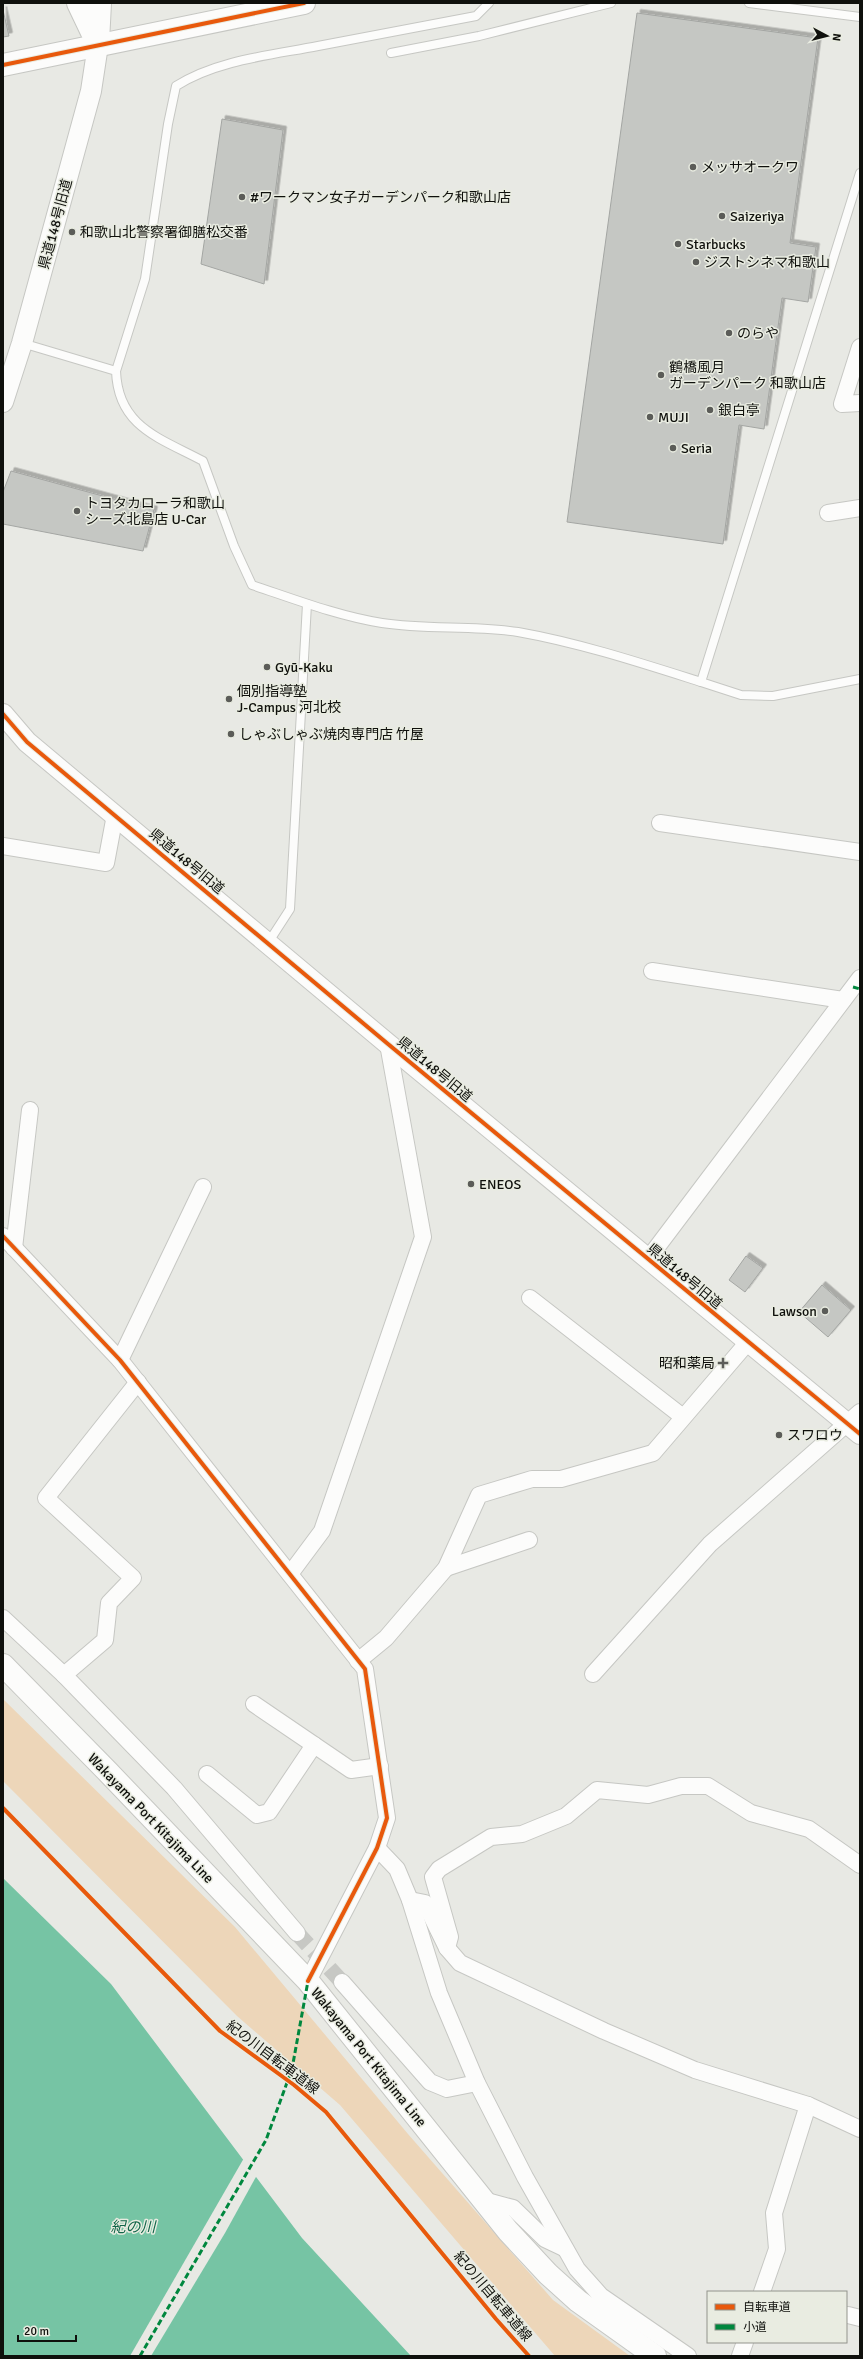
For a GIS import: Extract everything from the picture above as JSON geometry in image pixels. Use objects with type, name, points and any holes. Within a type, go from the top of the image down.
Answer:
[{"type":"main road","points":[[78,3],[98,45]]},
{"type":"main road","points":[[98,45],[100,3]]},
{"type":"main road","points":[[3,65],[304,3]]},
{"type":"main road","name":"Wakayama Port Kitajima Line","points":[[3,1665],[108,1772],[308,1981],[482,2200],[508,2231],[548,2274],[578,2301],[655,2356]]},
{"type":"street","name":"県道148号旧道","points":[[3,402],[22,343],[91,91],[98,45]]},
{"type":"street","points":[[860,347],[842,404],[860,404]]},
{"type":"street","points":[[828,513],[860,508]]},
{"type":"street","name":"県道148号旧道","points":[[3,714],[27,742],[388,1044],[748,1342],[856,1423]]},
{"type":"street","points":[[3,846],[106,863],[115,815]]},
{"type":"street","points":[[660,822],[860,852]]},
{"type":"street","points":[[652,971],[843,1000]]},
{"type":"street","points":[[648,1259],[860,978]]},
{"type":"street","points":[[290,1574],[322,1531],[423,1237],[388,1044]]},
{"type":"street","points":[[14,1248],[30,1110]]},
{"type":"street","points":[[120,1360],[203,1187]]},
{"type":"street","points":[[3,1236],[120,1360],[365,1669],[387,1818],[377,1848],[308,1981]]},
{"type":"street","points":[[530,1298],[683,1417]]},
{"type":"street","points":[[358,1661],[386,1638],[446,1568],[479,1495],[532,1479],[561,1479],[653,1453],[748,1342]]},
{"type":"street","points":[[64,1675],[106,1640],[109,1603],[133,1578],[46,1498],[138,1382]]},
{"type":"street","points":[[593,1674],[710,1544],[856,1423]]},
{"type":"street","points":[[446,1568],[529,1540]]},
{"type":"street","points":[[3,1618],[64,1675],[174,1788],[297,1933]]},
{"type":"street","points":[[254,1704],[351,1770],[380,1766]]},
{"type":"street","points":[[207,1774],[257,1815],[269,1812],[314,1745]]},
{"type":"street","points":[[447,1948],[450,1937],[433,1877],[439,1869],[491,1837],[522,1834],[566,1816],[597,1790],[648,1795],[682,1786],[708,1786],[751,1813],[809,1829],[860,1865]]},
{"type":"street","points":[[377,1848],[397,1869],[410,1900],[439,1993],[477,2083],[576,2269],[601,2296],[688,2356]]},
{"type":"street","points":[[410,1900],[425,1903],[447,1948],[460,1963],[604,2031],[695,2070],[808,2106],[860,2129]]},
{"type":"street","points":[[342,1982],[430,2082],[447,2089],[477,2083]]},
{"type":"street","points":[[762,2291],[777,2249],[774,2213],[808,2106]]},
{"type":"street","points":[[482,2200],[513,2208],[545,2239],[564,2248]]},
{"type":"street","points":[[740,2356],[745,2343]]},
{"type":"lane","points":[[489,3],[476,16],[266,55],[227,65],[187,79],[176,86],[168,124],[145,279],[116,371],[116,386],[123,405],[139,426],[203,462],[234,546],[252,585],[307,604],[382,623],[470,628],[532,635],[636,662],[741,695],[765,696],[860,680]]},
{"type":"lane","points":[[391,53],[479,36],[611,3]]},
{"type":"lane","points":[[748,3],[860,17]]},
{"type":"lane","points":[[701,682],[860,173]]},
{"type":"lane","points":[[22,343],[116,371]]},
{"type":"lane","points":[[268,943],[290,909],[307,604]]},
{"type":"shaded area","points":[[3,1699],[235,1927],[408,2134],[553,2300],[630,2356],[555,2356],[340,2105],[237,2016],[3,1781]]},
{"type":"water","name":"紀の川","points":[[3,1878],[111,1984],[302,2238],[411,2356],[3,2356]]},
{"type":"pier","points":[[244,2158],[257,2175],[225,2233],[151,2356],[130,2356]]},
{"type":"building","points":[[3,10],[9,36],[3,37]]},
{"type":"building","points":[[637,13],[818,38],[790,243],[816,247],[808,302],[782,298],[764,429],[739,425],[723,544],[567,522]]},
{"type":"building","name":"#ワークマン女子ガーデンパーク和歌山店","points":[[222,119],[283,130],[264,284],[201,264]]},
{"type":"building","points":[[11,471],[154,510],[143,551],[3,524],[3,492]]},
{"type":"building","points":[[746,1256],[763,1268],[745,1292],[729,1280]]},
{"type":"building","name":"Lawson","points":[[822,1285],[851,1310],[828,1337],[799,1312]]},
{"type":"tunnel","points":[[297,1933],[342,1982]]},
{"type":"marked path","points":[[853,987],[860,989]]},
{"type":"marked path","points":[[140,2356],[266,2140],[292,2069],[308,1981]]},
{"type":"cycle path","points":[[3,65],[304,3]]},
{"type":"cycle path","points":[[3,714],[27,742],[388,1044],[860,1434]]},
{"type":"cycle path","points":[[3,1236],[120,1360],[365,1669],[387,1818],[377,1848],[308,1981]]},
{"type":"cycle path","name":"紀の川自転車道線","points":[[3,1808],[220,2031],[294,2085],[326,2112],[496,2319],[529,2356]]},
{"type":"place","name":"メッサオークワ","points":[[693,167]]},
{"type":"place","name":"#ワークマン女子ガーデンパーク和歌山店","points":[[242,197]]},
{"type":"place","name":"Saizeriya","points":[[722,216]]},
{"type":"place","name":"和歌山北警察署御膳松交番","points":[[72,232]]},
{"type":"place","name":"Starbucks","points":[[678,244]]},
{"type":"place","name":"ジストシネマ和歌山","points":[[696,262]]},
{"type":"place","name":"のらや","points":[[729,333]]},
{"type":"place","name":"鶴橋風月 ガーデンパーク 和歌山店","points":[[661,375]]},
{"type":"place","name":"銀白亭","points":[[710,410]]},
{"type":"place","name":"MUJI","points":[[650,417]]},
{"type":"place","name":"Seria","points":[[673,448]]},
{"type":"place","name":"トヨタカローラ和歌山 シーズ北島店 U-Car","points":[[77,511]]},
{"type":"place","name":"Gyū-Kaku","points":[[267,667]]},
{"type":"place","name":"個別指導塾 J-Campus 河北校","points":[[229,699]]},
{"type":"place","name":"しゃぶしゃぶ焼肉専門店 竹屋","points":[[231,734]]},
{"type":"place","name":"ENEOS","points":[[471,1184]]},
{"type":"place","name":"Lawson","points":[[825,1311]]},
{"type":"place","name":"昭和薬局","points":[[723,1363]]},
{"type":"place","name":"スワロウ","points":[[779,1435]]}]
